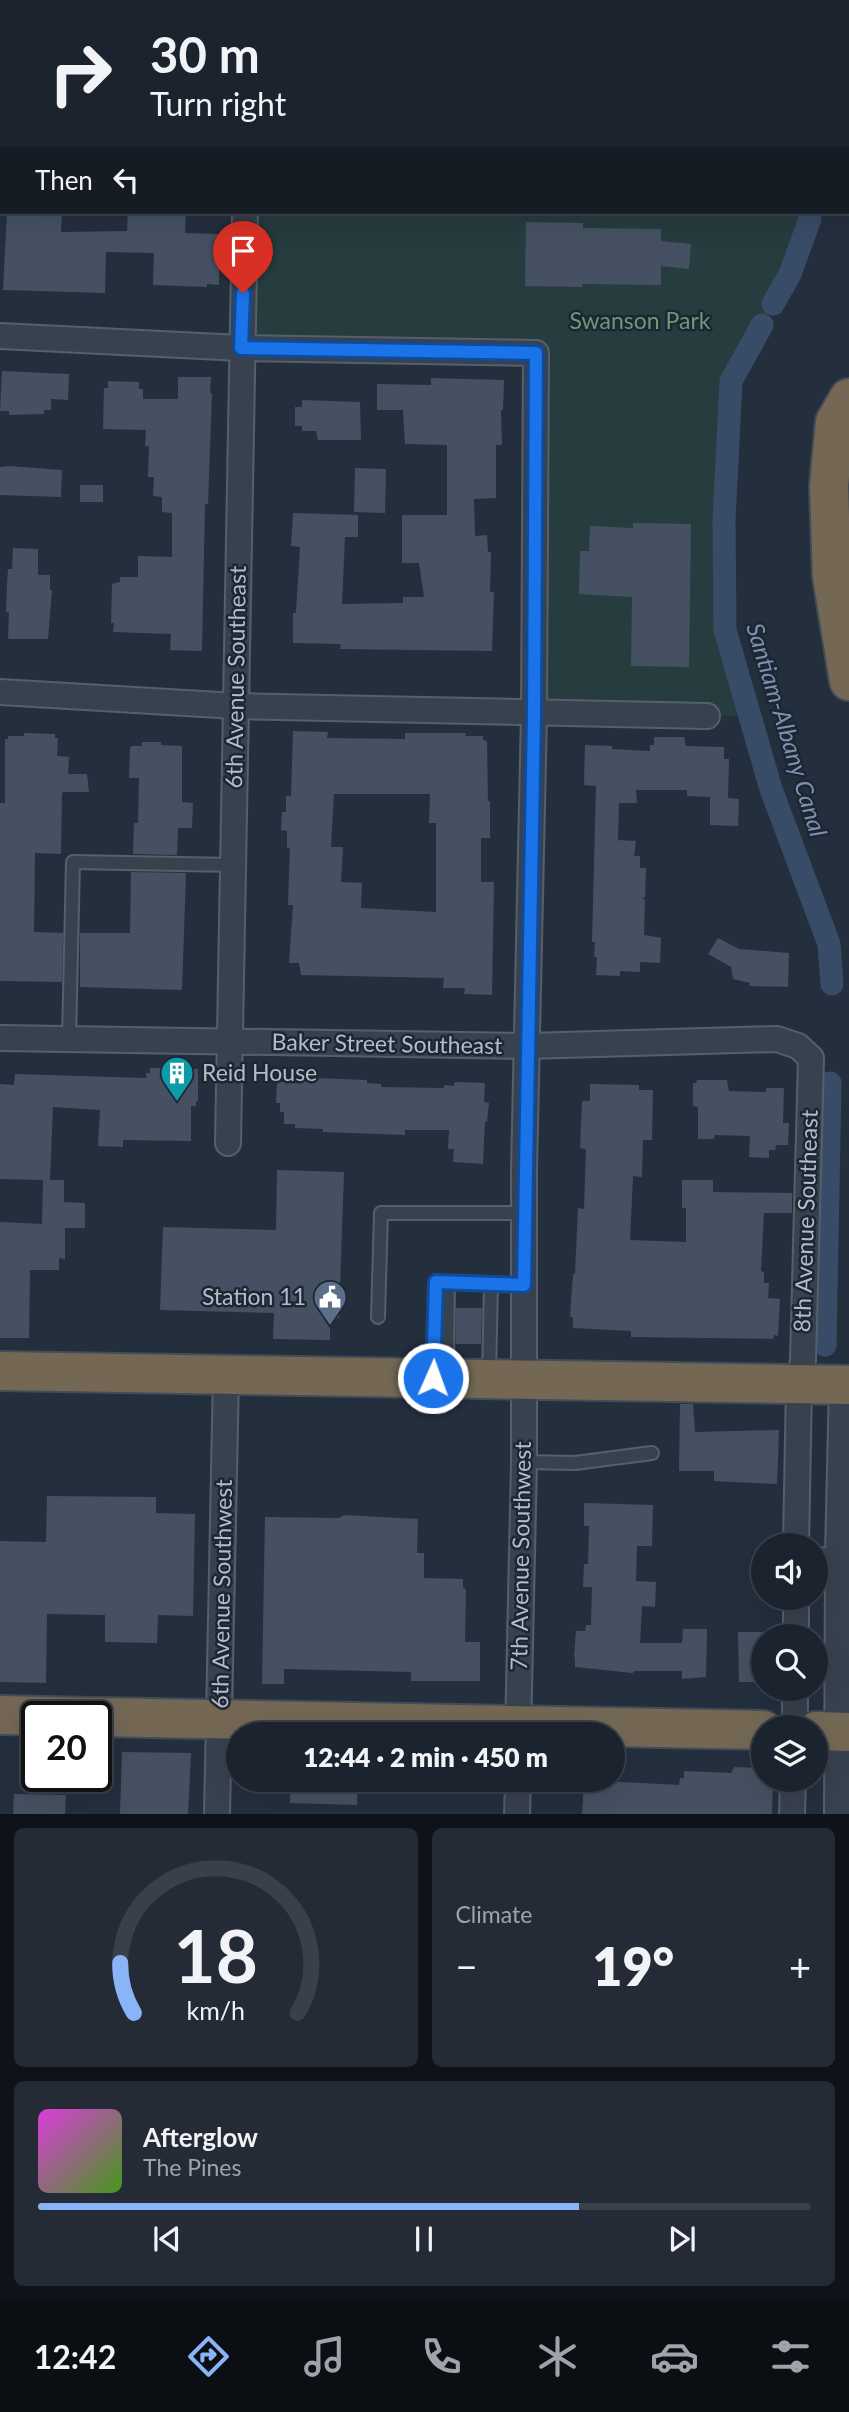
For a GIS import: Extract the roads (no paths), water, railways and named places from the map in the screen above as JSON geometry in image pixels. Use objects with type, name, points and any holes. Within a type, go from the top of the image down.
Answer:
[{"type":"highway","points":[[849,398],[835,422],[829,486],[832,576],[849,681]]},
{"type":"highway","points":[[0,1371],[845,1385]]},
{"type":"highway","points":[[0,1715],[21,1715]]},
{"type":"highway","points":[[112,1717],[301,1722]]},
{"type":"highway","points":[[625,1730],[751,1730]]},
{"type":"street","name":"6th Avenue Southeast","points":[[228,1143],[245,214]]},
{"type":"street","points":[[0,336],[241,348]]},
{"type":"street","name":"7th Avenue Southwest","points":[[241,348],[536,353],[534,714],[524,1285],[506,1378],[524,1462],[519,1722]]},
{"type":"street","points":[[0,692],[236,706],[707,716]]},
{"type":"street","name":"Baker Street Southeast","points":[[0,1038],[527,1046],[777,1039],[798,1046],[811,1058]]},
{"type":"street","name":"8th Avenue Southeast","points":[[796,1533],[811,1058]]},
{"type":"street","name":"6th Avenue Southwest","points":[[217,1814],[226,1375]]},
{"type":"street","points":[[828,1546],[845,1385]]},
{"type":"street","points":[[828,1580],[837,1814]]},
{"type":"street","points":[[517,1814],[518,1792]]},
{"type":"street","points":[[793,1792],[793,1814]]},
{"type":"lane","points":[[69,1040],[73,862],[233,865]]},
{"type":"lane","points":[[378,1317],[381,1213],[524,1213]]},
{"type":"lane","points":[[440,1378],[448,1282],[524,1285]]},
{"type":"lane","points":[[491,1284],[506,1378]]},
{"type":"lane","points":[[524,1462],[575,1463],[652,1453]]},
{"type":"waterway","name":"Santiam-Albany Canal","points":[[773,304],[790,274],[810,219],[809,214]]},
{"type":"waterway","name":"Santiam-Albany Canal","points":[[762,325],[731,381],[724,520],[725,630],[771,789],[829,944],[832,984]]},
{"type":"waterway","name":"Santiam-Albany Canal","points":[[825,1345],[830,1083]]},
{"type":"place","name":"Reid House","points":[[177,1103]]},
{"type":"place","name":"Station 11","points":[[330,1327]]},
{"type":"park label","name":"Swanson Park","points":[[640,321]]}]
